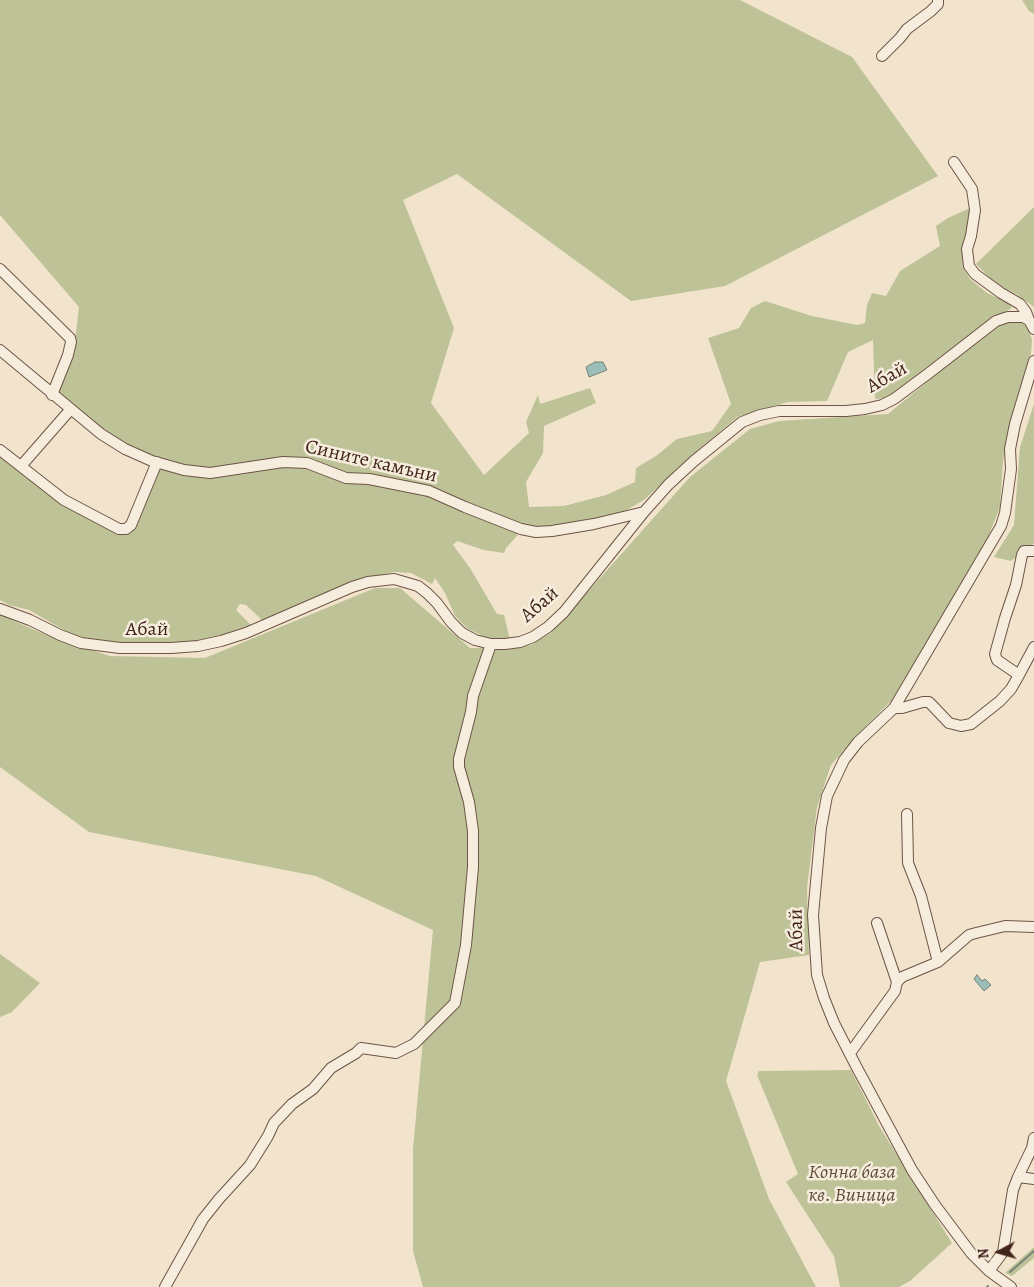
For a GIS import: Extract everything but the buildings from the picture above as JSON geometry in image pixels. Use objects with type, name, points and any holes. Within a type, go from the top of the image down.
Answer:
[{"type":"street","points":[[882,56],[907,29],[938,4],[938,0]]},
{"type":"street","points":[[954,162],[972,189],[975,210],[972,236],[967,248],[969,266],[975,274],[1020,304],[1031,324]]},
{"type":"street","points":[[0,269],[70,338],[68,355],[52,395]]},
{"type":"street","name":"Абай","points":[[0,610],[30,620],[81,643],[110,647],[171,648],[198,646],[246,633],[360,584],[382,579],[394,579],[418,586],[437,603],[462,633],[475,640],[491,644],[520,642],[533,637],[548,627],[564,612],[668,485],[742,422],[760,415],[779,411],[846,411],[882,405],[894,399],[996,321],[1008,316],[1014,316],[1031,324]]},
{"type":"street","name":"Сините камъни","points":[[0,350],[101,434],[125,449],[156,462],[184,470],[210,473],[275,463],[307,463],[346,478],[369,479],[429,491],[521,529],[536,532],[594,524],[644,512]]},
{"type":"street","name":"Абай","points":[[1011,1287],[989,1271],[956,1234],[912,1170],[850,1054],[824,998],[816,966],[813,915],[821,828],[827,796],[844,760],[858,742],[894,708],[1001,526],[1005,513],[1011,469],[1010,449],[1015,424],[1034,361]]},
{"type":"street","points":[[21,466],[70,410]]},
{"type":"street","points":[[0,450],[64,500],[119,529],[126,529],[131,525],[156,462]]},
{"type":"street","points":[[1019,675],[997,660],[996,654],[1004,618],[1016,585],[1022,555],[1024,551],[1034,551]]},
{"type":"street","points":[[164,1287],[204,1219],[219,1198],[250,1165],[274,1123],[292,1104],[313,1089],[331,1068],[361,1048],[396,1053],[414,1044],[454,1003],[466,945],[473,867],[473,831],[469,802],[459,767],[473,696],[491,644]]},
{"type":"street","points":[[894,708],[929,702],[949,723],[961,726],[971,724],[1000,701],[1011,689],[1034,647]]},
{"type":"street","points":[[906,814],[908,862],[921,896],[938,962]]},
{"type":"street","points":[[877,923],[897,982]]},
{"type":"street","points":[[850,1054],[902,977],[938,962],[976,932],[1004,926],[1034,927]]},
{"type":"street","points":[[989,1271],[1004,1252],[1013,1190],[1032,1148],[1034,1138]]},
{"type":"street","points":[[1018,1177],[1034,1179]]},
{"type":"green space","points":[[0,0],[740,0],[852,57],[938,176],[725,286],[631,301],[457,174],[403,200],[454,328],[431,403],[484,475],[529,433],[526,422],[538,395],[540,404],[590,388],[596,403],[544,426],[543,453],[526,482],[529,507],[564,506],[606,495],[635,482],[636,468],[656,456],[677,439],[712,431],[731,404],[708,338],[739,328],[751,308],[765,301],[812,316],[857,325],[865,323],[867,305],[872,293],[886,296],[900,271],[940,246],[936,226],[970,208],[969,229],[962,258],[963,268],[970,279],[987,293],[1009,303],[1012,308],[990,320],[886,398],[875,399],[873,340],[848,352],[827,401],[788,402],[737,417],[644,500],[620,514],[571,524],[524,528],[506,548],[504,553],[484,550],[457,541],[453,545],[470,568],[497,614],[504,615],[510,640],[487,638],[468,629],[455,616],[445,593],[435,578],[432,584],[411,573],[394,572],[371,577],[264,622],[246,605],[240,604],[236,610],[251,625],[213,638],[187,643],[136,644],[78,638],[29,610],[9,605],[0,600],[0,453],[64,504],[126,529],[157,457],[113,441],[57,396],[75,341],[79,307],[0,215]]},
{"type":"green space","points":[[1022,0],[1034,0],[1034,14],[1029,11]]},
{"type":"green space","points":[[1034,207],[1034,307],[1018,295],[995,283],[976,264]]},
{"type":"green space","points":[[1017,321],[1023,323],[1029,330],[1032,340],[1031,354],[1019,392],[1003,461],[1000,507],[987,540],[892,700],[853,739],[831,765],[817,807],[807,888],[809,955],[760,962],[726,1081],[769,1199],[816,1287],[423,1287],[413,1251],[413,1149],[433,930],[316,876],[89,832],[0,767],[0,615],[51,637],[110,656],[205,658],[375,588],[400,588],[470,648],[507,648],[531,645],[551,633],[690,477],[750,429],[779,421],[888,414],[982,337],[999,325]]},
{"type":"green space","points":[[1034,404],[1034,543],[1011,561],[994,557],[1014,525],[1020,447]]},
{"type":"green space","points":[[0,954],[40,983],[12,1012],[0,1017]]},
{"type":"green space","name":"Конна база кв. Виница","points":[[851,1070],[879,1126],[952,1243],[910,1281],[899,1287],[840,1287],[834,1256],[786,1182],[798,1174],[757,1075],[759,1071]]},
{"type":"green space","points":[[1034,1247],[1034,1258],[1012,1276],[1005,1273]]},
{"type":"water","points":[[595,362],[603,362],[607,370],[589,377],[586,367]]},
{"type":"water","points":[[977,975],[982,981],[985,979],[991,985],[984,991],[974,979]]},
{"type":"waterway","points":[[1010,1272],[1034,1251]]}]
